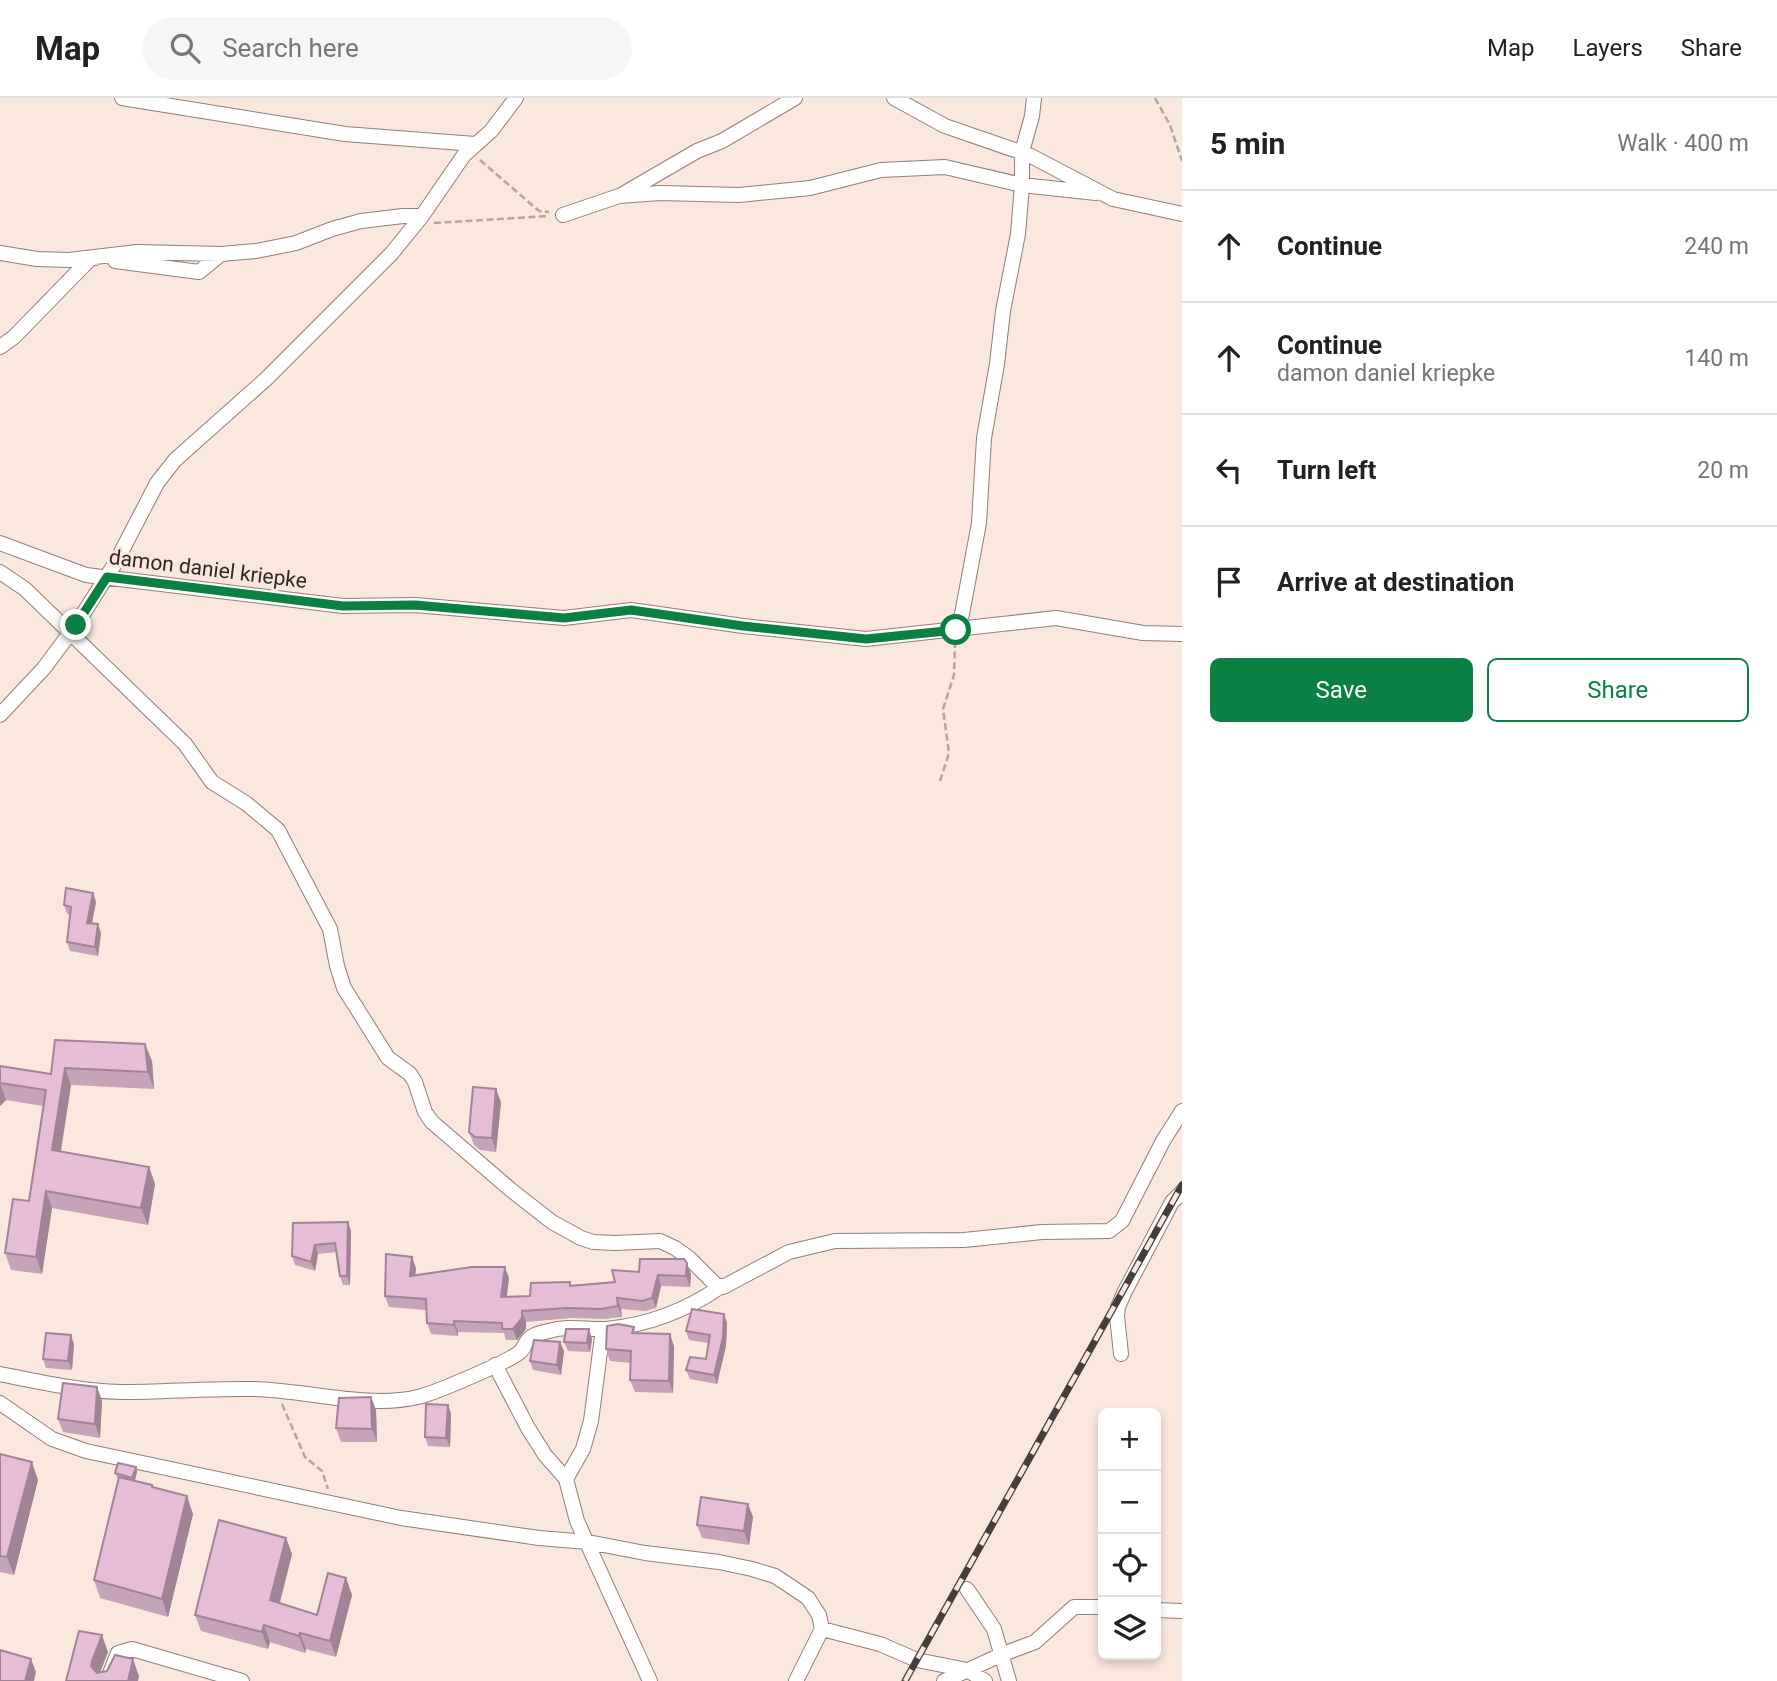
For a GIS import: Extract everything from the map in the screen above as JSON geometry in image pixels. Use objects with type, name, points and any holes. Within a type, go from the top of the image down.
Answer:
[{"type":"street","points":[[122,98],[345,134],[472,147]]},
{"type":"street","points":[[0,715],[44,668],[69,634],[107,577],[157,483],[175,460],[266,379],[392,253],[472,147],[491,131],[516,98]]},
{"type":"street","points":[[563,215],[618,197],[795,98]]},
{"type":"street","points":[[894,98],[945,125],[1022,152],[1070,175],[1099,193]]},
{"type":"street","points":[[956,630],[962,614],[979,523],[985,438],[998,364],[1003,311],[1018,234],[1022,152],[1034,98]]},
{"type":"street","points":[[618,197],[660,194],[739,195],[810,188],[881,170],[945,167],[1022,185],[1099,193],[1140,206],[1182,214]]},
{"type":"street","points":[[0,253],[37,260],[91,258],[138,252],[220,254],[256,251],[296,243],[361,221],[422,216]]},
{"type":"street","points":[[0,346],[14,337],[91,258]]},
{"type":"street","name":"damon daniel kriepke","points":[[0,543],[86,575],[343,606],[415,605],[564,618],[631,610],[743,626],[866,639],[1056,618],[1143,634],[1182,634]]},
{"type":"street","points":[[0,572],[24,590],[185,744],[212,782],[247,804],[278,830],[330,929],[344,988],[388,1058],[410,1074],[427,1117],[432,1122],[552,1222],[593,1242],[660,1241],[675,1248],[719,1287]]},
{"type":"street","points":[[0,1374],[119,1392],[254,1389],[360,1399],[392,1400],[418,1397],[521,1352],[528,1339],[548,1331],[572,1326],[603,1329],[628,1326],[675,1312],[697,1303],[719,1287],[727,1286],[789,1252],[835,1241],[964,1240],[1042,1232],[1109,1231],[1122,1221],[1163,1141],[1182,1111]]},
{"type":"street","points":[[1121,1354],[1116,1316],[1124,1293],[1172,1202],[1182,1192]]},
{"type":"street","points":[[566,1479],[583,1449],[591,1422],[603,1329]]},
{"type":"street","points":[[495,1365],[545,1455],[566,1479],[578,1521],[650,1681]]},
{"type":"street","points":[[0,1403],[51,1439],[86,1451],[401,1518],[719,1562],[775,1576],[808,1598],[819,1615],[822,1629],[796,1681]]},
{"type":"street","points":[[967,1589],[994,1629],[1009,1681]]},
{"type":"street","points":[[944,1681],[1035,1642],[1074,1607],[1098,1607]]},
{"type":"street","points":[[1161,1610],[1182,1611]]},
{"type":"street","points":[[822,1629],[880,1644],[918,1660],[967,1670],[985,1681]]},
{"type":"street","points":[[107,1681],[118,1653],[132,1649],[242,1681]]},
{"type":"path","points":[[1155,98],[1170,125],[1182,161]]},
{"type":"path","points":[[472,147],[539,211],[563,215]]},
{"type":"path","points":[[422,216],[435,224],[563,215]]},
{"type":"path","points":[[940,781],[950,753],[943,709],[954,675],[956,630]]},
{"type":"path","points":[[276,1391],[304,1457],[322,1471],[334,1505]]},
{"type":"building","points":[[66,888],[93,893],[87,923],[98,924],[95,947],[67,942],[71,907],[64,905]]},
{"type":"building","points":[[55,1040],[145,1044],[148,1072],[65,1068],[52,1150],[149,1167],[141,1208],[46,1191],[36,1257],[5,1253],[13,1199],[29,1201],[46,1090],[0,1083],[0,1066],[51,1074]]},
{"type":"building","points":[[473,1087],[496,1089],[492,1138],[475,1137],[469,1132]]},
{"type":"building","points":[[348,1222],[347,1276],[340,1276],[335,1243],[315,1245],[311,1262],[292,1256],[293,1223]]},
{"type":"building","points":[[386,1254],[412,1257],[410,1276],[472,1267],[505,1267],[501,1297],[530,1296],[531,1283],[570,1282],[570,1286],[615,1282],[612,1270],[639,1272],[640,1259],[684,1259],[687,1263],[686,1276],[658,1275],[652,1298],[642,1301],[617,1298],[618,1306],[601,1309],[522,1311],[522,1318],[513,1329],[502,1329],[502,1323],[427,1323],[426,1299],[385,1296]]},
{"type":"building","points":[[692,1309],[724,1314],[723,1337],[714,1375],[686,1370],[690,1357],[706,1359],[710,1335],[686,1331]]},
{"type":"building","points":[[618,1324],[634,1327],[632,1333],[670,1334],[669,1381],[630,1380],[631,1351],[606,1349],[607,1326]]},
{"type":"building","points":[[566,1329],[589,1329],[587,1343],[564,1342]]},
{"type":"building","points":[[46,1333],[71,1335],[68,1361],[43,1359]]},
{"type":"building","points":[[534,1340],[560,1342],[557,1365],[530,1361]]},
{"type":"building","points":[[63,1383],[97,1387],[95,1424],[58,1419]]},
{"type":"building","points":[[371,1397],[372,1429],[336,1428],[339,1398]]},
{"type":"building","points":[[426,1404],[448,1405],[446,1438],[425,1437]]},
{"type":"building","points":[[0,1454],[32,1462],[7,1557],[0,1556]]},
{"type":"building","points":[[118,1463],[136,1467],[132,1478],[115,1473]]},
{"type":"building","points":[[119,1477],[187,1496],[162,1599],[94,1580]]},
{"type":"building","points":[[701,1497],[748,1504],[744,1531],[697,1525]]},
{"type":"building","points":[[219,1520],[286,1538],[270,1600],[317,1615],[328,1573],[346,1578],[330,1641],[300,1633],[299,1636],[264,1625],[262,1632],[195,1615]]},
{"type":"building","points":[[79,1631],[102,1635],[91,1666],[97,1673],[107,1671],[115,1655],[133,1659],[128,1681],[66,1681]]},
{"type":"building","points":[[0,1650],[31,1659],[25,1681],[0,1681]]},
{"type":"railway","points":[[905,1681],[1182,1185]]},
{"type":"route","points":[[76,625],[107,577],[343,606],[415,605],[564,618],[631,610],[743,626],[866,639],[956,630]]}]
